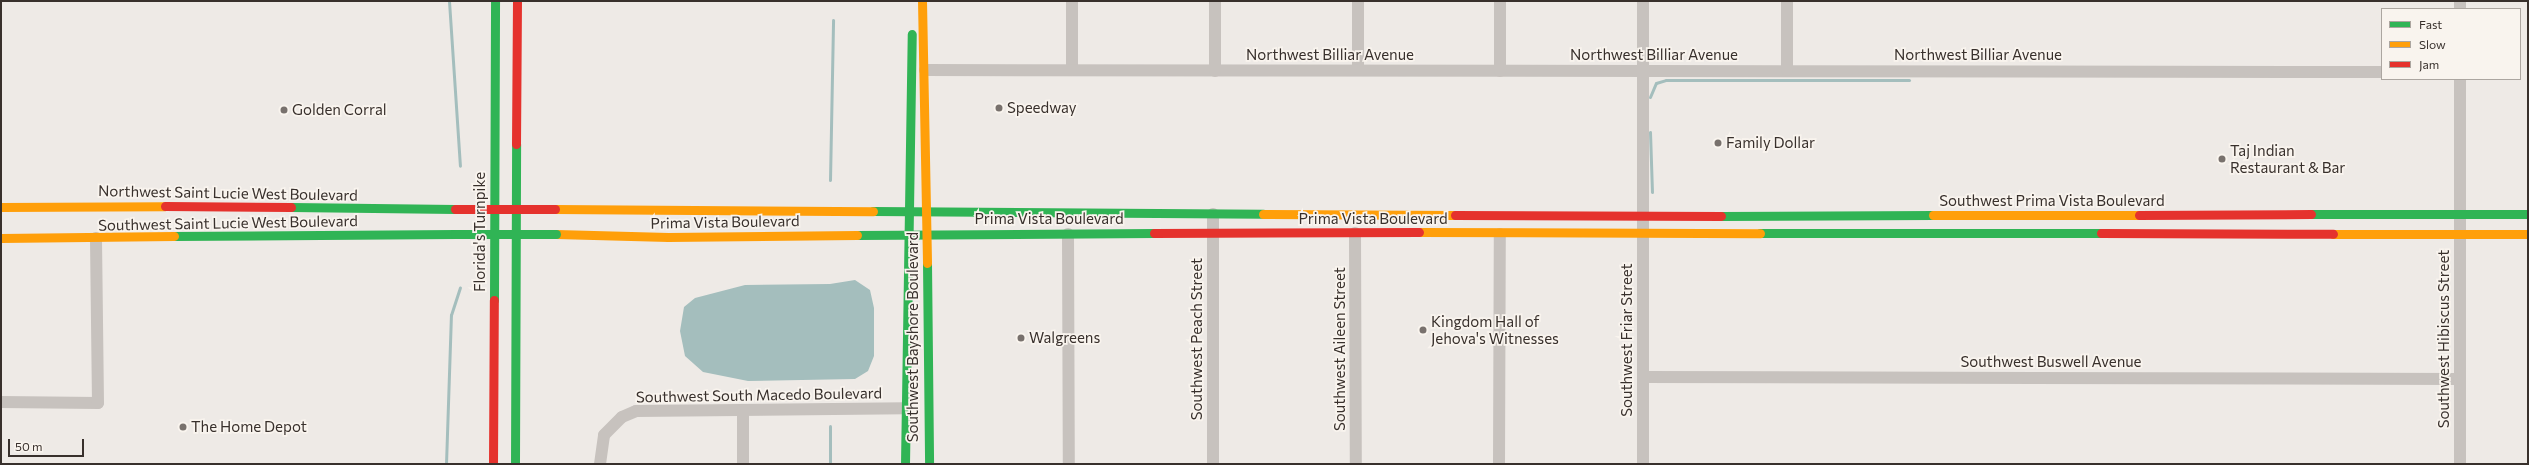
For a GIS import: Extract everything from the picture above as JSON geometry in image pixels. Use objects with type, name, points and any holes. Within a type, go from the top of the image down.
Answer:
[{"type":"main road","name":"Florida's Turnpike","points":[[493,464],[495,1]]},
{"type":"main road","points":[[515,464],[517,1]]},
{"type":"main road","name":"Southwest Bayshore Boulevard","points":[[922,1],[926,70],[926,233],[929,464]]},
{"type":"main road","name":"Southwest Bayshore Boulevard","points":[[905,464],[912,23]]},
{"type":"main road","name":"Northwest Saint Lucie West Boulevard","points":[[1,207],[80,205],[455,209]]},
{"type":"main road","name":"Prima Vista Boulevard","points":[[455,209],[927,210],[1214,214],[1643,216]]},
{"type":"main road","name":"Southwest Prima Vista Boulevard","points":[[1643,216],[2528,214]]},
{"type":"main road","name":"Prima Vista Boulevard","points":[[455,234],[556,234],[668,237],[908,233],[1644,233]]},
{"type":"main road","points":[[1644,233],[2528,234]]},
{"type":"main road","name":"Southwest Saint Lucie West Boulevard","points":[[1,238],[455,234]]},
{"type":"street","points":[[1072,1],[1072,69]]},
{"type":"street","points":[[1214,71],[1215,1]]},
{"type":"street","points":[[1358,1],[1358,70]]},
{"type":"street","points":[[1500,1],[1500,71]]},
{"type":"street","name":"Southwest Friar Street","points":[[1643,1],[1643,464]]},
{"type":"street","points":[[1787,1],[1787,70]]},
{"type":"street","name":"Northwest Billiar Avenue","points":[[926,70],[1072,69],[1214,71],[1787,70],[2381,72]]},
{"type":"street","name":"Southwest Hibiscus Street","points":[[2460,80],[2460,464]]},
{"type":"street","name":"Southwest Peach Street","points":[[1213,464],[1214,214]]},
{"type":"street","name":"Southwest Aileen Street","points":[[1355,233],[1356,464]]},
{"type":"street","points":[[1068,234],[1069,464]]},
{"type":"street","points":[[1499,464],[1500,234]]},
{"type":"street","points":[[1,402],[98,403],[96,238]]},
{"type":"street","name":"Southwest Buswell Avenue","points":[[1643,377],[2459,379]]},
{"type":"street","name":"Southwest South Macedo Boulevard","points":[[600,464],[604,435],[622,417],[636,411],[905,408]]},
{"type":"street","points":[[743,410],[743,464]]},
{"type":"water","points":[[855,280],[870,290],[874,308],[874,356],[868,371],[855,379],[748,381],[703,372],[685,356],[680,331],[684,307],[695,298],[745,285],[830,284]]},
{"type":"waterway","points":[[449,1],[460,166]]},
{"type":"waterway","points":[[830,180],[833,20]]},
{"type":"waterway","points":[[1650,97],[1656,83],[1666,80],[1909,80]]},
{"type":"waterway","points":[[1650,132],[1652,192]]},
{"type":"waterway","points":[[446,464],[451,315],[460,287]]},
{"type":"waterway","points":[[830,426],[830,464]]},
{"type":"traffic: fast","points":[[494,300],[495,1]]},
{"type":"traffic: fast","points":[[905,464],[912,34]]},
{"type":"traffic: fast","points":[[515,464],[516,144]]},
{"type":"traffic: fast","points":[[291,207],[455,209]]},
{"type":"traffic: fast","points":[[873,211],[1263,214]]},
{"type":"traffic: fast","points":[[2311,214],[2528,214]]},
{"type":"traffic: fast","points":[[1721,216],[1933,215]]},
{"type":"traffic: fast","points":[[857,235],[1154,233]]},
{"type":"traffic: fast","points":[[1760,233],[2101,233]]},
{"type":"traffic: fast","points":[[174,236],[455,234]]},
{"type":"traffic: fast","points":[[455,234],[556,234]]},
{"type":"traffic: fast","points":[[927,263],[929,464]]},
{"type":"traffic: slow","points":[[922,1],[927,263]]},
{"type":"traffic: slow","points":[[1,207],[165,206]]},
{"type":"traffic: slow","points":[[555,209],[873,211]]},
{"type":"traffic: slow","points":[[1263,214],[1455,215]]},
{"type":"traffic: slow","points":[[1933,215],[2139,215]]},
{"type":"traffic: slow","points":[[1419,232],[1760,233]]},
{"type":"traffic: slow","points":[[556,234],[668,237],[857,235]]},
{"type":"traffic: slow","points":[[2333,234],[2528,234]]},
{"type":"traffic: slow","points":[[1,238],[174,236]]},
{"type":"traffic: jam","points":[[516,144],[517,1]]},
{"type":"traffic: jam","points":[[165,206],[291,207]]},
{"type":"traffic: jam","points":[[455,209],[555,209]]},
{"type":"traffic: jam","points":[[2139,215],[2311,214]]},
{"type":"traffic: jam","points":[[1455,215],[1721,216]]},
{"type":"traffic: jam","points":[[1154,233],[1419,232]]},
{"type":"traffic: jam","points":[[2101,233],[2333,234]]},
{"type":"traffic: jam","points":[[493,464],[494,300]]},
{"type":"place","name":"Speedway","points":[[999,108]]},
{"type":"place","name":"Golden Corral","points":[[284,110]]},
{"type":"place","name":"Family Dollar","points":[[1718,143]]},
{"type":"place","name":"Taj Indian Restaurant & Bar","points":[[2222,159]]},
{"type":"place","name":"Kingdom Hall of Jehova's Witnesses","points":[[1423,330]]},
{"type":"place","name":"Walgreens","points":[[1021,338]]},
{"type":"place","name":"The Home Depot","points":[[183,427]]}]
